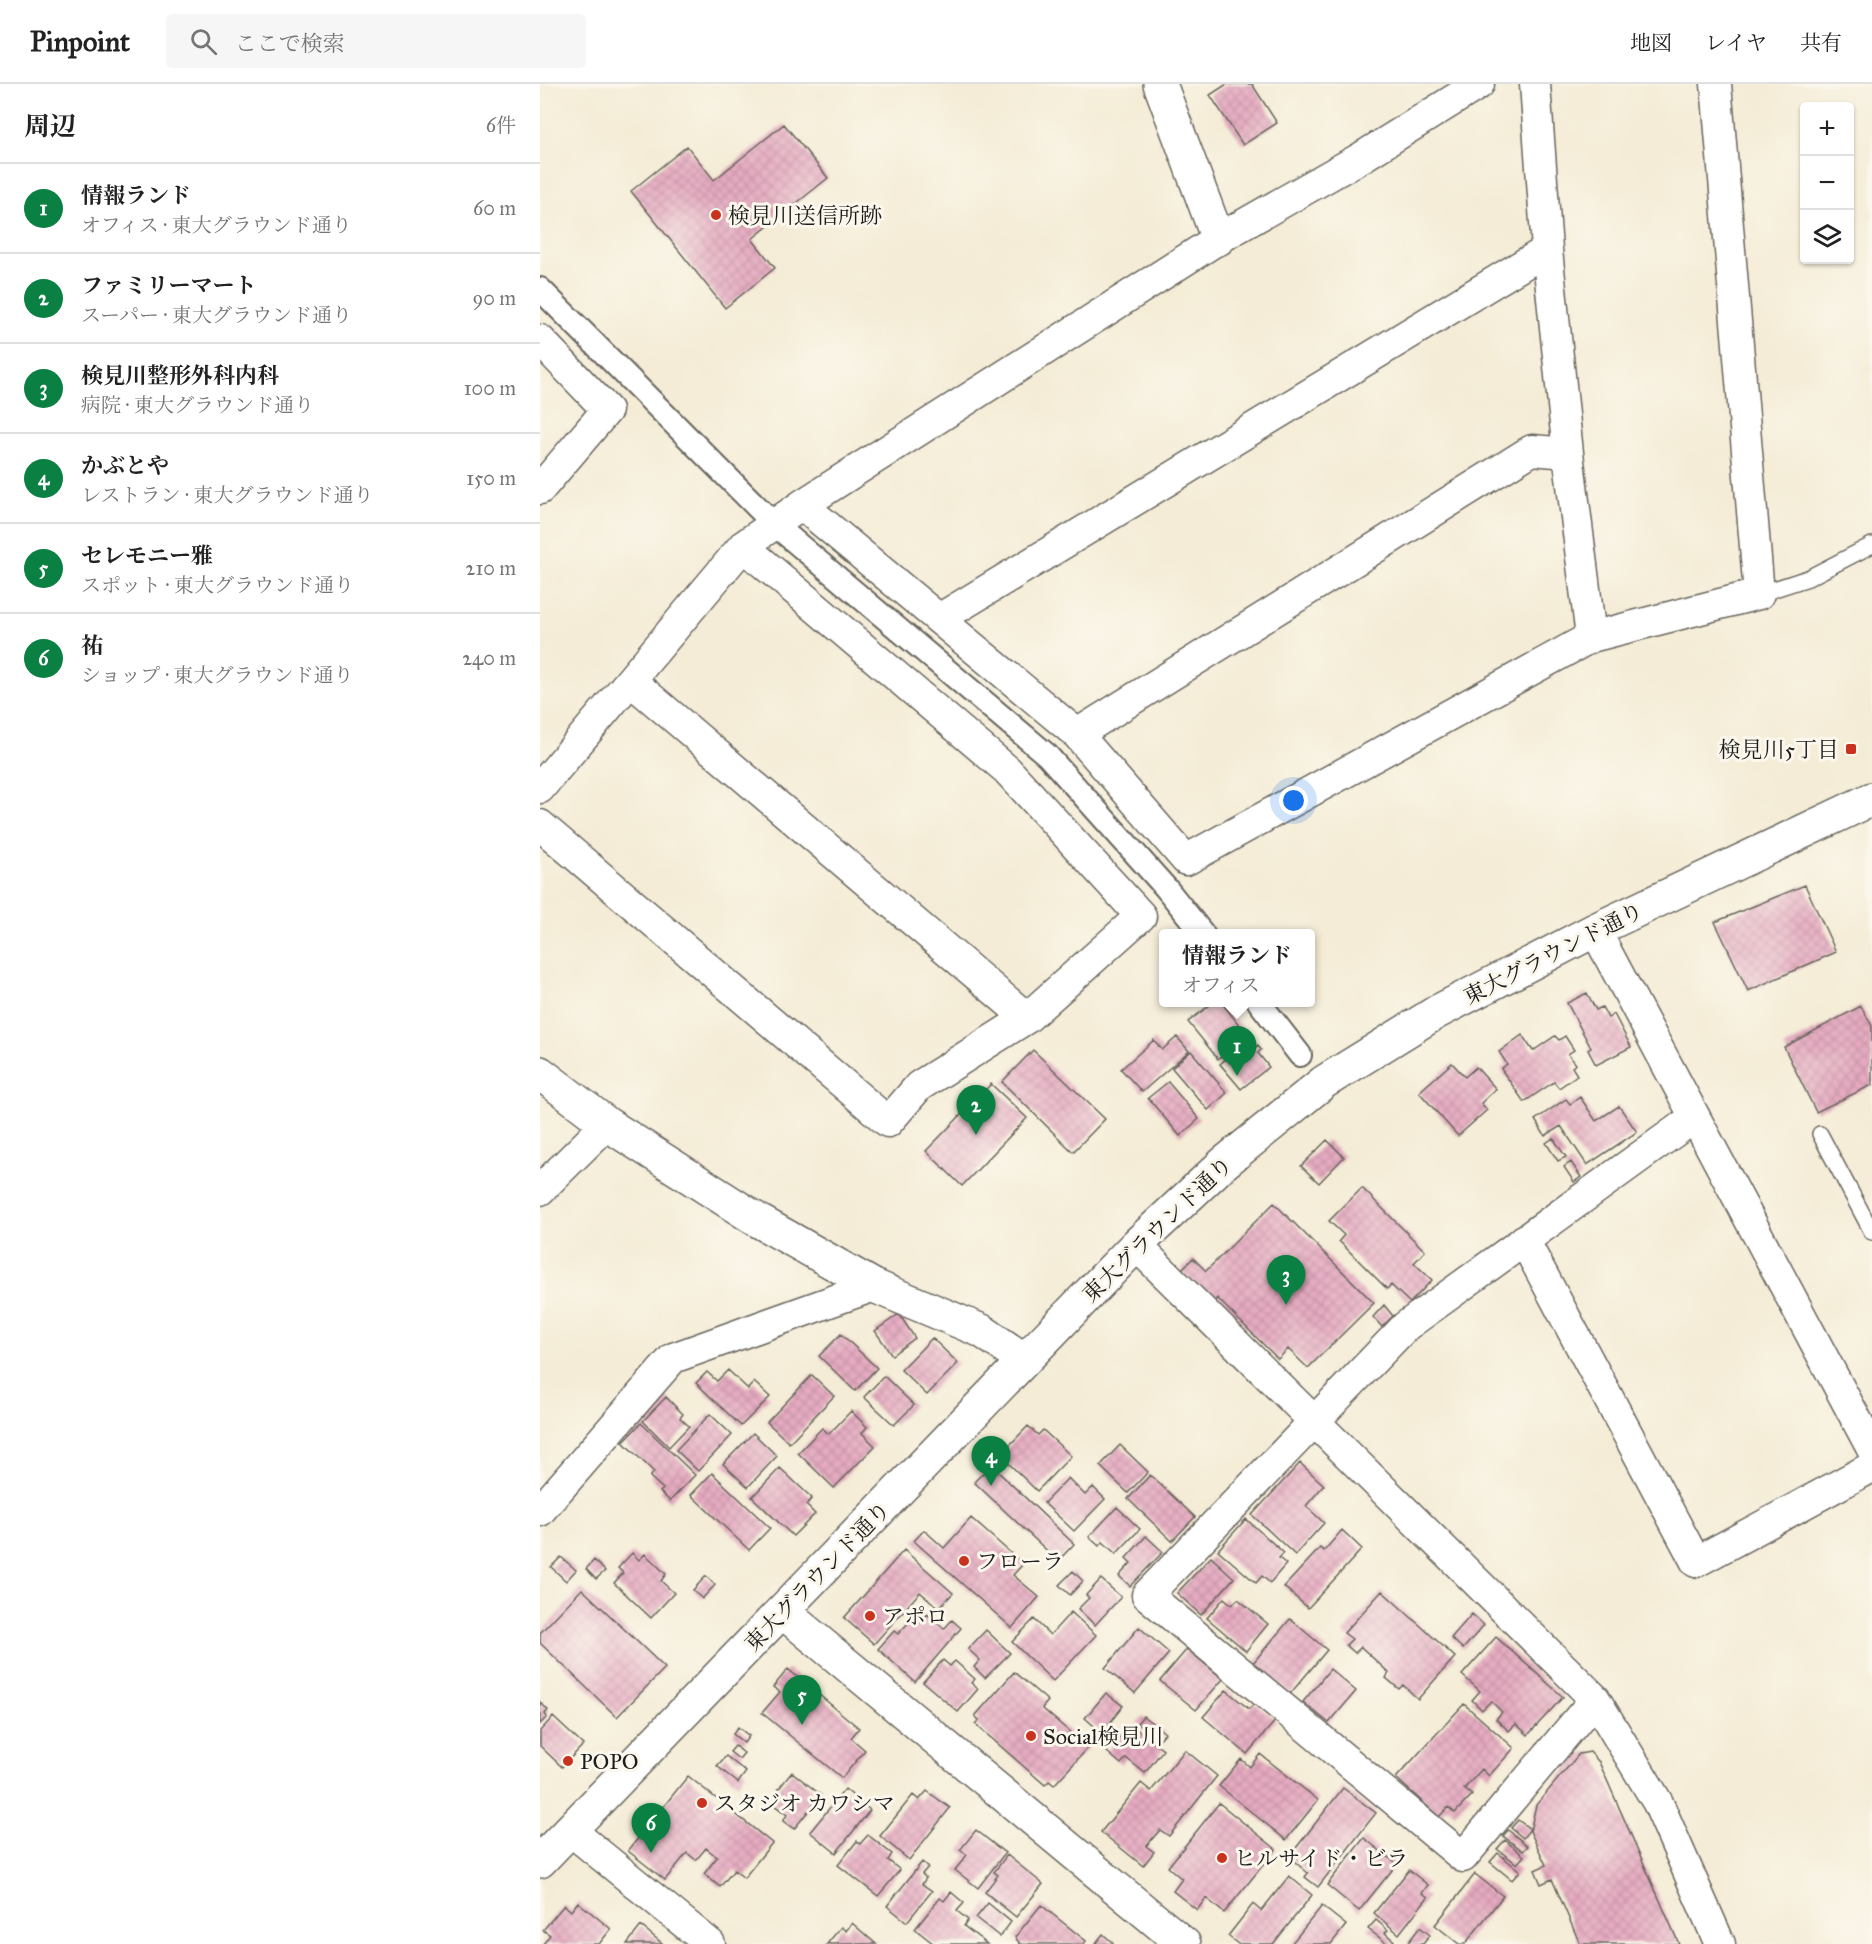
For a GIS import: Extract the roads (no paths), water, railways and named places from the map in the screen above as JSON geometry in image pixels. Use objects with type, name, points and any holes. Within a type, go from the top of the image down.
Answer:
[{"type":"street","points":[[540,788],[743,546],[802,505],[1218,239],[1362,157],[1479,84]]},
{"type":"street","points":[[1535,84],[1547,250],[1568,453],[1591,637]]},
{"type":"street","points":[[802,505],[1077,734],[1186,860],[1591,637],[1759,594],[1716,84]]},
{"type":"street","points":[[1164,86],[1218,239]]},
{"type":"street","points":[[939,619],[1547,250]]},
{"type":"street","points":[[540,289],[774,524],[1047,756],[1166,888],[1200,929]]},
{"type":"street","points":[[540,340],[607,410],[540,489]]},
{"type":"street","points":[[1077,734],[1532,450],[1568,453]]},
{"type":"street","points":[[540,825],[888,1122],[919,1086],[1027,1018],[1141,916],[1007,770],[743,546]]},
{"type":"street","points":[[631,681],[1027,1018]]},
{"type":"street","name":"東大グラウンド通り","points":[[540,1861],[1136,1245],[1224,1163],[1324,1082],[1437,1012],[1596,930],[1872,799]]},
{"type":"street","points":[[1596,930],[1872,1449]]},
{"type":"street","points":[[1263,1007],[1300,1055]]},
{"type":"street","points":[[540,1073],[607,1124],[759,1221],[874,1286],[982,1331],[1024,1360]]},
{"type":"street","points":[[1594,1699],[1463,1857],[1146,1595],[1406,1326],[1695,1118]]},
{"type":"street","points":[[540,1190],[607,1124]]},
{"type":"street","points":[[1524,1240],[1696,1562],[1872,1467]]},
{"type":"street","points":[[1136,1245],[1594,1699],[1658,1803],[1720,1944]]},
{"type":"street","points":[[540,1511],[673,1358],[874,1286]]},
{"type":"street","points":[[783,1612],[1184,1944]]},
{"type":"street","points":[[570,1830],[710,1944]]},
{"type":"lane","points":[[1759,594],[1808,578],[1872,544]]},
{"type":"lane","points":[[1820,1134],[1872,1232]]},
{"type":"place","name":"検見川送信所跡","points":[[716,215]]},
{"type":"place","name":"検見川5丁目","points":[[1851,749]]},
{"type":"place","name":"情報ランド","points":[[1237,1076]]},
{"type":"place","name":"ファミリーマート","points":[[976,1135]]},
{"type":"place","name":"検見川整形外科内科","points":[[1286,1305]]},
{"type":"place","name":"かぶとや","points":[[991,1486]]},
{"type":"place","name":"フローラ","points":[[964,1561]]},
{"type":"place","name":"アポロ","points":[[870,1616]]},
{"type":"place","name":"セレモニー雅","points":[[802,1725]]},
{"type":"place","name":"Social検見川","points":[[1031,1736]]},
{"type":"place","name":"POPO","points":[[568,1761]]},
{"type":"place","name":"スタジオ カワシマ","points":[[702,1803]]},
{"type":"place","name":"祐","points":[[651,1853]]},
{"type":"place","name":"ヒルサイド・ビラ","points":[[1222,1858]]}]
